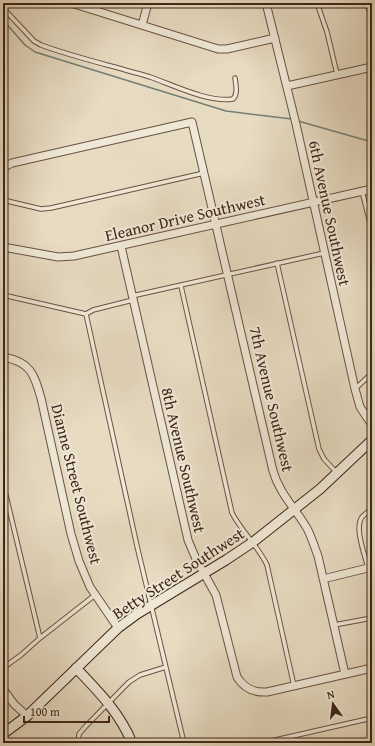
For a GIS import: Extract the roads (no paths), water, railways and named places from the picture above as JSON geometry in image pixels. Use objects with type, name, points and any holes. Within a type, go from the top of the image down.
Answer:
[{"type":"street","points":[[71,3],[218,49],[227,49],[275,38]]},
{"type":"street","points":[[142,26],[148,3]]},
{"type":"street","name":"6th Avenue Southwest","points":[[266,3],[314,202],[355,389],[360,407],[372,425]]},
{"type":"street","points":[[370,3],[372,10]]},
{"type":"street","points":[[287,86],[372,67]]},
{"type":"street","name":"7th Avenue Southwest","points":[[3,170],[6,166],[12,163],[192,122],[273,471],[278,485],[305,525],[313,542],[345,674]]},
{"type":"street","name":"Eleanor Drive Southwest","points":[[3,246],[58,257],[90,253],[372,189]]},
{"type":"street","name":"8th Avenue Southwest","points":[[121,246],[188,540],[193,553],[216,595],[237,677],[240,683],[252,691],[267,692],[294,686]]},
{"type":"street","name":"Dianne Street Southwest","points":[[3,357],[19,361],[31,370],[35,378],[41,398],[71,534],[79,561],[95,595],[118,628]]},
{"type":"street","name":"Betty Street Southwest","points":[[3,734],[27,716],[118,628],[253,542],[294,510],[372,440]]},
{"type":"street","points":[[323,579],[370,568]]},
{"type":"street","points":[[76,668],[109,704],[123,725],[132,743]]},
{"type":"street","points":[[294,686],[372,668]]},
{"type":"street","points":[[3,689],[14,704],[27,716]]},
{"type":"lane","points":[[96,11],[98,3]]},
{"type":"lane","points":[[317,3],[327,32],[337,74]]},
{"type":"lane","points":[[3,8],[34,41],[41,45],[166,82],[210,98],[220,100],[232,99],[235,97],[235,78]]},
{"type":"lane","points":[[3,200],[41,209],[51,208],[204,173]]},
{"type":"lane","points":[[362,191],[372,231]]},
{"type":"lane","points":[[3,295],[86,314],[93,310],[133,298],[324,252]]},
{"type":"lane","points":[[277,263],[319,448],[324,459],[337,473]]},
{"type":"lane","points":[[181,286],[232,513],[262,554],[267,565],[294,686]]},
{"type":"lane","points":[[86,314],[137,546],[184,743]]},
{"type":"lane","points":[[355,389],[372,373]]},
{"type":"lane","points":[[3,483],[40,638]]},
{"type":"lane","points":[[370,568],[359,532],[359,524],[362,517],[372,508]]},
{"type":"lane","points":[[3,668],[21,656],[40,638],[95,595]]},
{"type":"lane","points":[[333,625],[372,618]]},
{"type":"lane","points":[[78,743],[79,734],[129,682],[140,675],[166,667]]},
{"type":"lane","points":[[262,743],[372,718]]},
{"type":"waterway","points":[[3,20],[25,45],[35,52],[226,111],[292,119]]},
{"type":"waterway","points":[[298,121],[372,142]]}]
